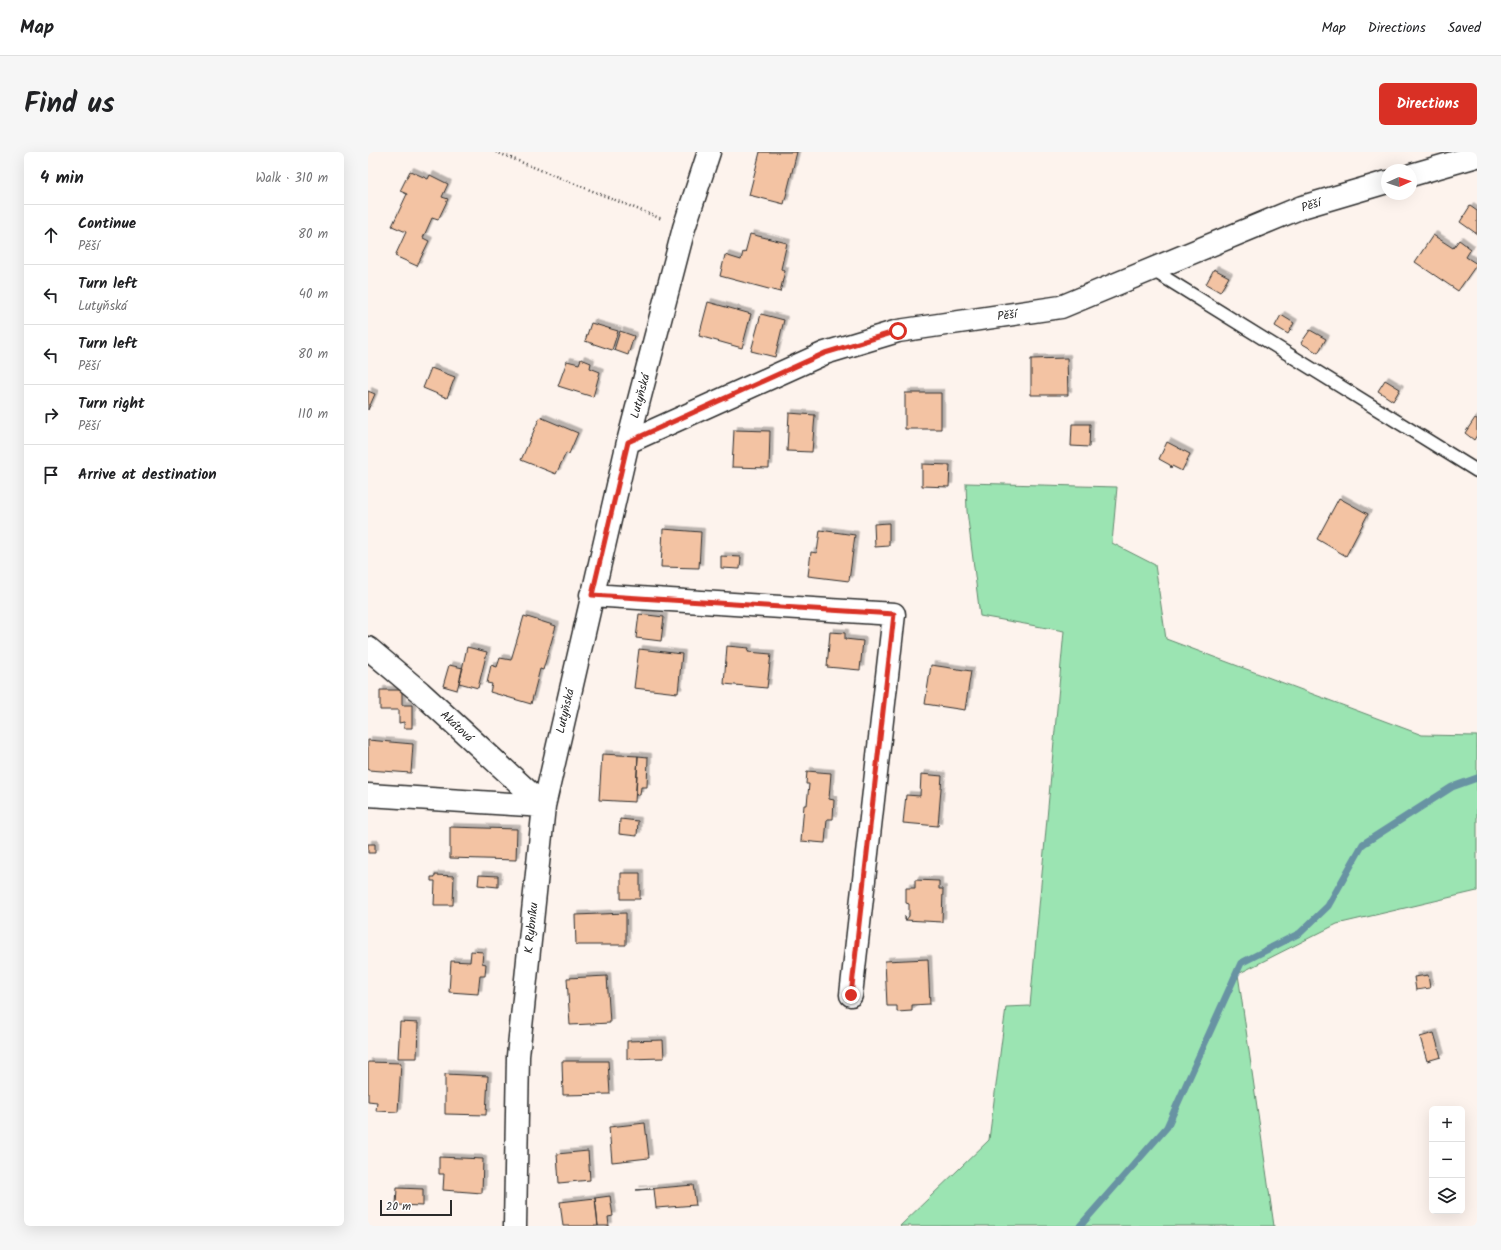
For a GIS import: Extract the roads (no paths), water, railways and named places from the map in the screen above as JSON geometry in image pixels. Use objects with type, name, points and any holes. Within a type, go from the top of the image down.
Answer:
[{"type":"street","name":"Lutyňská","points":[[544,806],[628,442],[684,228],[709,152]]},
{"type":"street","points":[[1417,173],[1477,156]]},
{"type":"street","name":"Pěší","points":[[628,442],[825,353],[898,331],[1061,307],[1302,207],[1381,184]]},
{"type":"street","points":[[592,595],[894,614],[851,995]]},
{"type":"street","name":"Akátová","points":[[368,648],[420,692],[544,806]]},
{"type":"street","points":[[368,795],[544,806]]},
{"type":"street","name":"K Rybníku","points":[[515,1226],[518,1056],[544,806]]},
{"type":"lane","points":[[1151,269],[1476,467]]},
{"type":"waterway","points":[[1080,1226],[1167,1127],[1241,963],[1300,933],[1328,906],[1363,844],[1452,787],[1477,778]]}]
